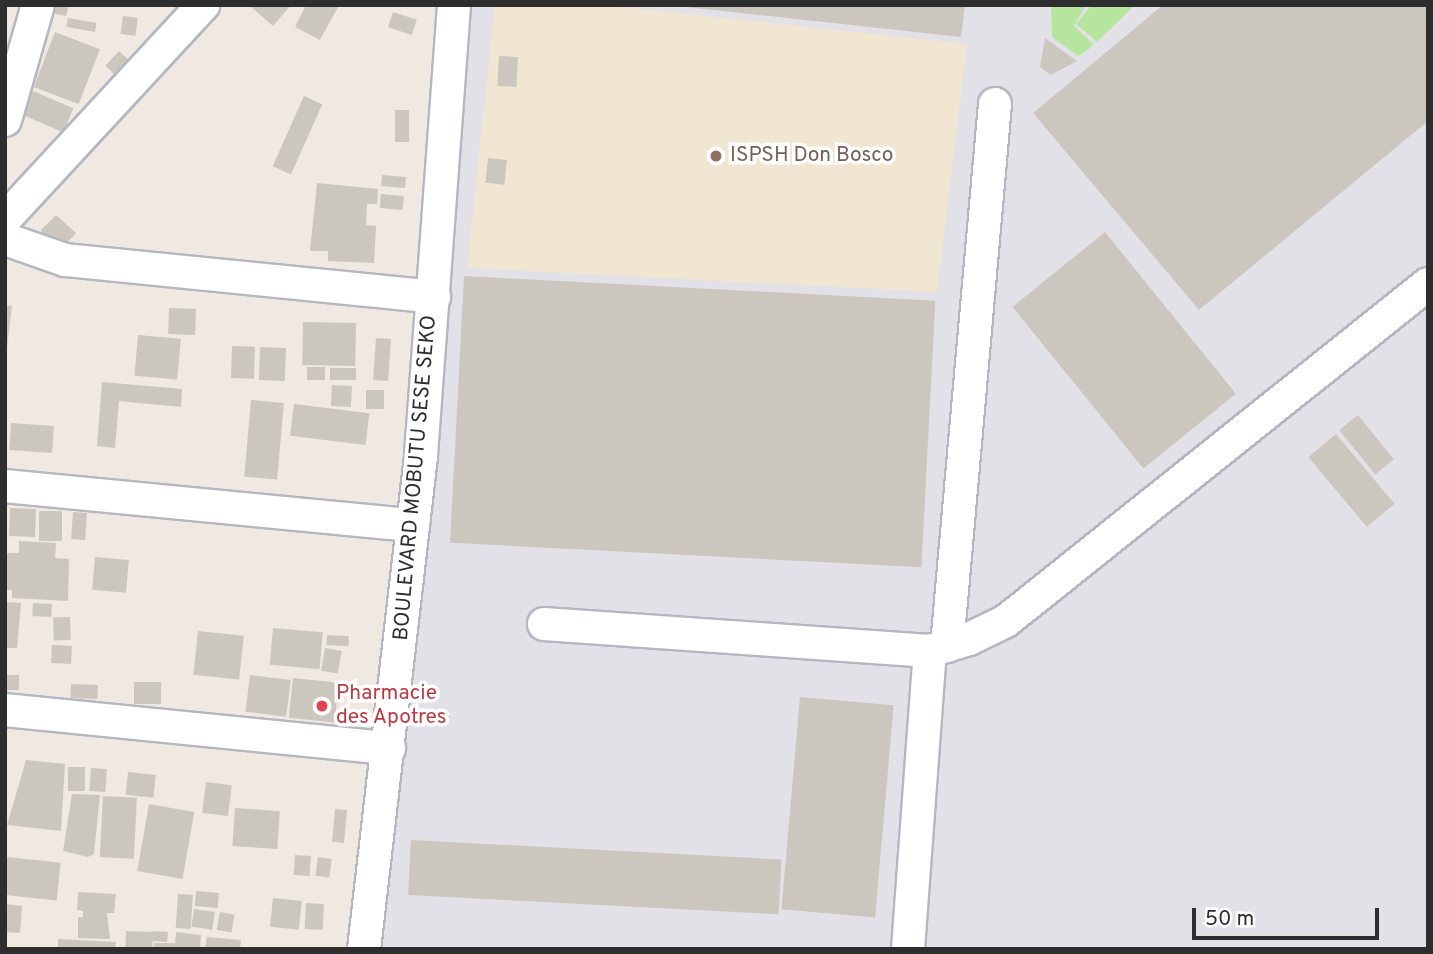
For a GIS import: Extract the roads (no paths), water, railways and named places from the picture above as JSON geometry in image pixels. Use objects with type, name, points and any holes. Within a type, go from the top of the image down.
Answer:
[{"type":"street","points":[[5,120],[38,5]]},
{"type":"street","points":[[5,219],[203,5]]},
{"type":"street","name":"BOULEVARD MOBUTU SESE SEKO","points":[[364,949],[414,525],[434,297],[454,5]]},
{"type":"street","points":[[908,949],[995,104]]},
{"type":"street","points":[[5,239],[65,260],[434,297]]},
{"type":"street","points":[[544,624],[939,648],[1006,621],[1428,284]]},
{"type":"street","points":[[5,486],[414,525]]},
{"type":"street","points":[[5,710],[389,748]]},
{"type":"place","name":"ISPSH Don Bosco","points":[[716,156]]},
{"type":"place","name":"Pharmacie des Apotres","points":[[322,706]]}]
